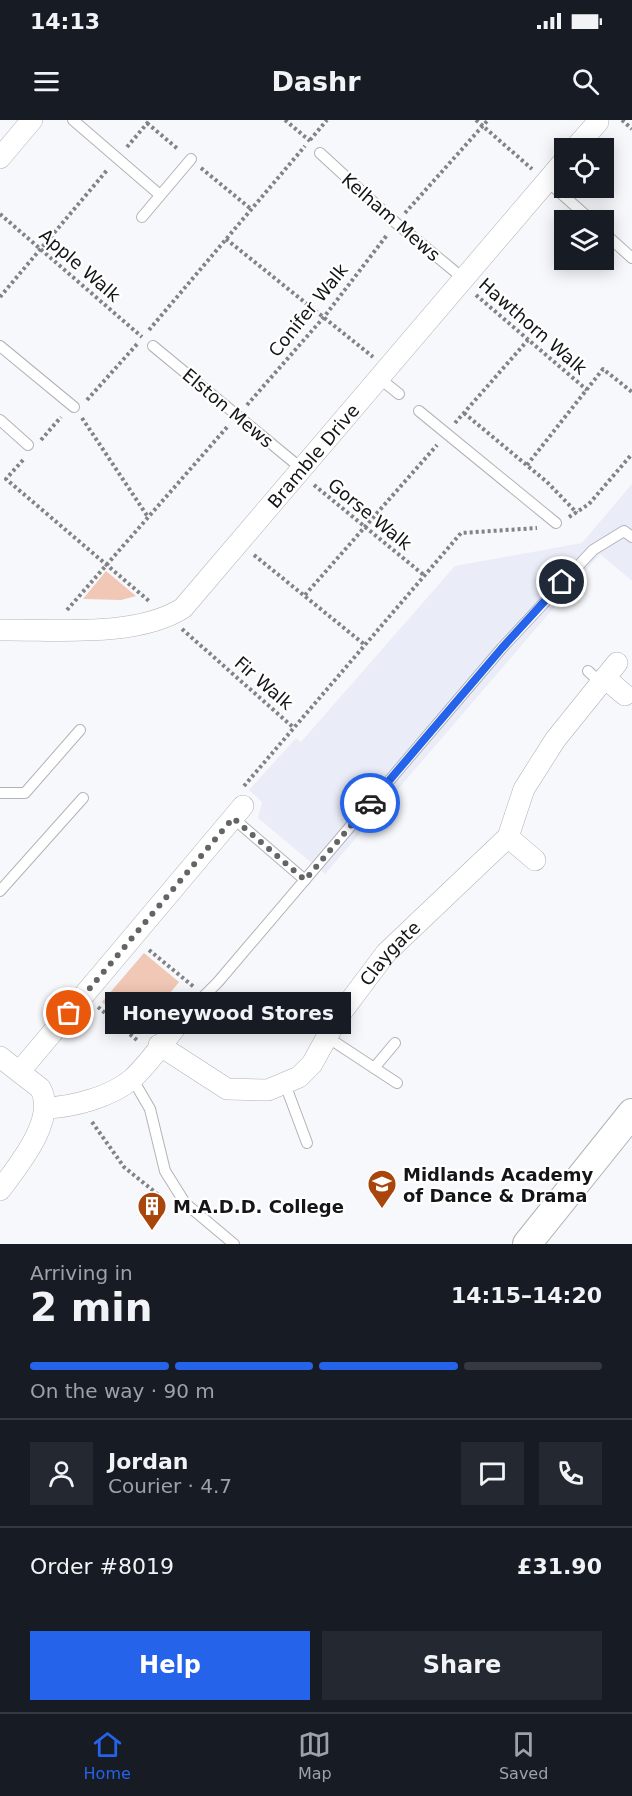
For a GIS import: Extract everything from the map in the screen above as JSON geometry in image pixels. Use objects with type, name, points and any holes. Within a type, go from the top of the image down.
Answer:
[{"type":"main road","points":[[527,1244],[632,1113]]},
{"type":"street","points":[[0,158],[32,120]]},
{"type":"street","points":[[584,138],[598,122]]},
{"type":"street","name":"Bramble Drive","points":[[181,614],[238,543],[554,173]]},
{"type":"street","points":[[0,630],[120,628],[145,625],[181,614]]},
{"type":"street","name":"Claygate","points":[[156,1049],[227,1089],[268,1090],[299,1077],[312,1064],[338,1017],[386,953],[508,837],[524,789],[555,740],[603,674],[624,695]]},
{"type":"street","points":[[20,1071],[27,1066],[238,812]]},
{"type":"street","points":[[508,837],[535,860]]},
{"type":"street","points":[[45,1108],[75,1103],[116,1089],[132,1078],[189,1011]]},
{"type":"street","points":[[0,1057],[40,1088],[44,1094],[45,1108],[44,1118],[23,1158],[0,1190]]},
{"type":"lane","points":[[73,120],[160,195]]},
{"type":"lane","name":"Kelham Mews","points":[[320,153],[462,281]]},
{"type":"lane","points":[[142,217],[191,159]]},
{"type":"lane","points":[[547,181],[580,210]]},
{"type":"lane","points":[[614,242],[632,258]]},
{"type":"lane","points":[[0,346],[74,408]]},
{"type":"lane","name":"Elston Mews","points":[[153,346],[300,471]]},
{"type":"lane","points":[[383,373],[399,394]]},
{"type":"lane","points":[[419,411],[556,523]]},
{"type":"lane","points":[[0,420],[30,447]]},
{"type":"lane","points":[[189,1011],[218,982],[280,901],[305,880],[502,648],[593,550],[624,531],[632,537]]},
{"type":"lane","points":[[0,793],[25,792],[80,730]]},
{"type":"lane","points":[[0,891],[83,798]]},
{"type":"lane","points":[[238,812],[305,880]]},
{"type":"lane","points":[[327,1037],[397,1083]]},
{"type":"lane","points":[[374,1068],[395,1043]]},
{"type":"lane","points":[[132,1078],[150,1109],[165,1171],[185,1203],[234,1244]]},
{"type":"lane","points":[[285,1084],[307,1143]]},
{"type":"path","points":[[0,297],[150,120]]},
{"type":"path","points":[[285,120],[309,140]]},
{"type":"path","points":[[30,447],[74,408],[143,337],[327,120]]},
{"type":"path","points":[[476,120],[547,181]]},
{"type":"path","name":"Conifer Walk","points":[[51,629],[324,317],[396,223],[488,120]]},
{"type":"path","points":[[622,120],[632,129]]},
{"type":"path","name":"Apple Walk","points":[[0,214],[143,337]]},
{"type":"path","points":[[226,239],[324,317],[383,373]]},
{"type":"path","name":"Hawthorn Walk","points":[[462,281],[587,390]]},
{"type":"path","points":[[304,595],[528,340]]},
{"type":"path","name":"Hawthorn Walk","points":[[526,465],[603,369],[632,392]]},
{"type":"path","points":[[74,408],[148,517]]},
{"type":"path","points":[[464,413],[526,465],[577,513]]},
{"type":"path","name":"Fir Walk","points":[[30,447],[6,479],[105,565],[181,614],[294,728],[240,792],[238,812]]},
{"type":"path","points":[[294,728],[461,533],[536,528],[556,523],[577,513],[589,504],[632,454]]},
{"type":"path","name":"Gorse Walk","points":[[300,471],[425,576]]},
{"type":"path","points":[[238,543],[365,645]]},
{"type":"path","points":[[133,936],[204,995]]},
{"type":"path","points":[[84,995],[156,1049]]},
{"type":"path","points":[[75,1103],[102,1132],[124,1167],[165,1200],[185,1203]]},
{"type":"shaded area","points":[[632,484],[632,581],[600,554],[325,874],[258,818],[262,802],[249,790],[296,738],[301,742],[455,566],[582,543]]},
{"type":"shaded area","points":[[106,571],[136,596],[121,600],[83,599]]},
{"type":"shaded area","points":[[144,953],[179,982],[138,1032],[102,1002]]},
{"type":"way so far","points":[[69,1013],[233,818],[305,880],[370,803]]},
{"type":"place","name":"Honeywood Stores","points":[[69,1013]]},
{"type":"place","name":"Midlands Academy of Dance & Drama","points":[[382,1210]]},
{"type":"place","name":"M.A.D.D. College","points":[[152,1232]]},
{"type":"route","points":[[370,803],[502,648],[562,582]]}]
